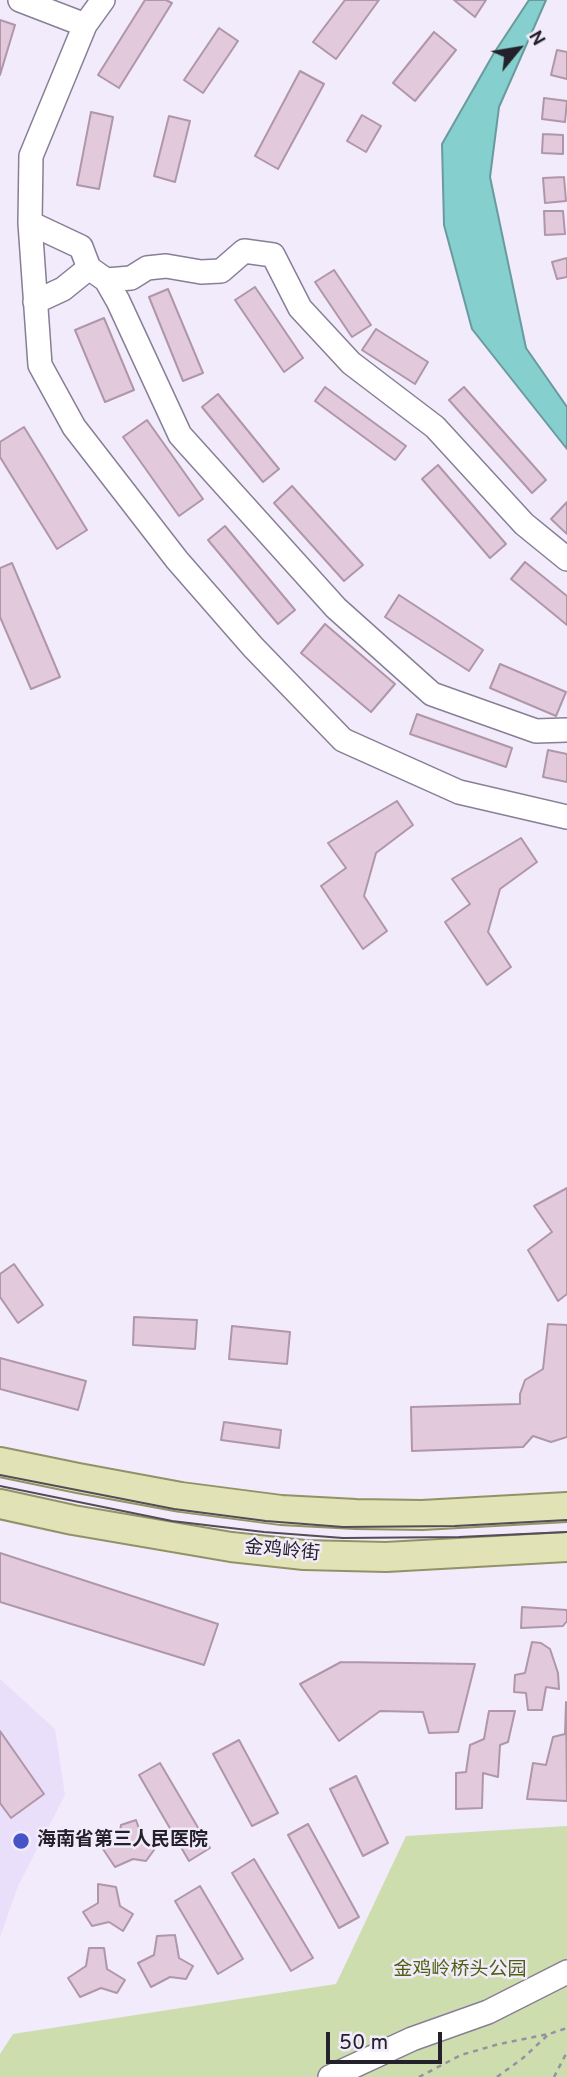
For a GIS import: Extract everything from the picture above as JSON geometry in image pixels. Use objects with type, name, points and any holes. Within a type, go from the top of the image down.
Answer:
[{"type":"main road","points":[[0,1462],[181,1497],[281,1510],[422,1515],[567,1507]]},
{"type":"main road","name":"金鸡岭街","points":[[0,1504],[73,1520],[218,1545],[304,1555],[386,1557],[567,1546]]},
{"type":"street","points":[[20,0],[85,25]]},
{"type":"street","points":[[103,0],[85,25],[31,156],[30,223],[40,365],[74,426],[177,560],[253,647],[343,740],[458,792],[567,817]]},
{"type":"street","points":[[30,223],[81,247],[118,301],[180,435],[336,608],[432,694],[536,731],[567,730]]},
{"type":"street","points":[[35,302],[97,274],[131,278],[147,268],[166,266],[201,272],[221,271],[244,251],[273,255],[299,308],[351,363],[435,427],[524,524],[567,559]]},
{"type":"street","points":[[330,2077],[412,2039],[488,2012],[567,1972]]},
{"type":"path","points":[[419,2077],[471,2052],[567,2028]]},
{"type":"path","points":[[498,2077],[549,2034]]},
{"type":"path","points":[[554,2077],[567,2052]]},
{"type":"shaded area","points":[[529,0],[546,0],[499,107],[490,177],[526,348],[567,407],[567,449],[472,329],[444,225],[442,144],[494,53]]},
{"type":"shaded area","name":"海南省第三人民医院","points":[[0,1679],[55,1729],[65,1795],[18,1886],[0,1937]]},
{"type":"green space","name":"金鸡岭桥头公园","points":[[567,1826],[567,2077],[0,2077],[0,2054],[13,2034],[336,1984],[406,1836]]},
{"type":"building","points":[[145,0],[166,0],[172,3],[119,88],[98,75]]},
{"type":"building","points":[[345,0],[379,0],[336,59],[313,42]]},
{"type":"building","points":[[454,0],[486,0],[475,17]]},
{"type":"building","points":[[0,20],[15,25],[0,75]]},
{"type":"building","points":[[219,28],[238,41],[203,93],[184,80]]},
{"type":"building","points":[[434,32],[456,50],[415,101],[393,83]]},
{"type":"building","points":[[557,50],[567,52],[567,79],[551,75]]},
{"type":"building","points":[[300,71],[324,84],[278,169],[255,156]]},
{"type":"building","points":[[544,98],[567,101],[565,122],[542,119]]},
{"type":"building","points":[[91,112],[113,117],[99,189],[77,185]]},
{"type":"building","points":[[362,115],[381,126],[366,152],[347,141]]},
{"type":"building","points":[[169,116],[190,121],[175,182],[154,176]]},
{"type":"building","points":[[543,134],[563,135],[563,154],[542,153]]},
{"type":"building","points":[[564,177],[566,201],[545,203],[543,178]]},
{"type":"building","points":[[544,211],[563,211],[565,234],[545,235]]},
{"type":"building","points":[[567,258],[567,277],[557,279],[552,262]]},
{"type":"building","points":[[334,270],[371,325],[352,337],[315,282]]},
{"type":"building","points":[[255,287],[303,358],[284,372],[235,300]]},
{"type":"building","points":[[168,289],[203,373],[183,381],[149,297]]},
{"type":"building","points":[[104,318],[134,390],[105,402],[75,330]]},
{"type":"building","points":[[376,329],[428,362],[415,384],[362,350]]},
{"type":"building","points":[[325,387],[406,446],[395,460],[315,401]]},
{"type":"building","points":[[464,387],[546,480],[532,493],[449,400]]},
{"type":"building","points":[[218,394],[279,469],[263,482],[202,407]]},
{"type":"building","points":[[147,420],[203,499],[179,516],[123,437]]},
{"type":"building","points":[[24,427],[87,530],[57,549],[0,457],[0,442]]},
{"type":"building","points":[[438,465],[506,544],[490,558],[422,479]]},
{"type":"building","points":[[292,486],[363,565],[344,581],[274,503]]},
{"type":"building","points":[[567,502],[567,534],[551,519]]},
{"type":"building","points":[[225,526],[295,610],[278,624],[208,540]]},
{"type":"building","points":[[525,562],[567,596],[567,625],[511,579]]},
{"type":"building","points":[[12,563],[60,677],[31,689],[0,617],[0,568]]},
{"type":"building","points":[[399,595],[483,650],[469,671],[385,617]]},
{"type":"building","points":[[325,624],[395,684],[371,712],[301,653]]},
{"type":"building","points":[[500,664],[566,692],[556,716],[490,688]]},
{"type":"building","points":[[417,714],[512,748],[506,767],[410,734]]},
{"type":"building","points":[[548,750],[567,754],[567,782],[543,777]]},
{"type":"building","points":[[397,801],[413,825],[376,853],[364,896],[387,931],[363,949],[321,886],[346,868],[328,843]]},
{"type":"building","points":[[521,838],[537,862],[500,889],[488,932],[511,967],[487,985],[445,922],[470,904],[452,879]]},
{"type":"building","points":[[567,1188],[567,1294],[558,1301],[528,1250],[552,1232],[534,1206]]},
{"type":"building","points":[[14,1264],[43,1305],[18,1323],[0,1297],[0,1274]]},
{"type":"building","points":[[134,1317],[197,1320],[195,1349],[133,1345]]},
{"type":"building","points":[[548,1324],[567,1325],[567,1437],[551,1442],[533,1436],[523,1447],[412,1451],[411,1407],[520,1404],[525,1380],[543,1369]]},
{"type":"building","points":[[232,1326],[290,1332],[287,1364],[229,1359]]},
{"type":"building","points":[[0,1358],[86,1381],[78,1410],[0,1389]]},
{"type":"building","points":[[224,1422],[281,1430],[279,1448],[221,1440]]},
{"type":"building","points":[[0,1553],[218,1624],[204,1665],[0,1602]]},
{"type":"building","points":[[522,1607],[567,1610],[567,1621],[563,1626],[521,1628]]},
{"type":"building","points":[[532,1642],[541,1643],[550,1649],[558,1673],[559,1689],[546,1687],[542,1710],[528,1710],[526,1693],[514,1692],[515,1675],[525,1673]]},
{"type":"building","points":[[341,1662],[475,1664],[458,1732],[429,1733],[423,1712],[380,1711],[339,1741],[300,1684]]},
{"type":"building","points":[[566,1702],[567,1801],[527,1799],[533,1763],[546,1765],[553,1737],[565,1734]]},
{"type":"building","points":[[489,1711],[515,1711],[508,1742],[500,1745],[498,1777],[483,1773],[482,1808],[456,1809],[456,1773],[466,1772],[470,1745],[484,1739]]},
{"type":"building","points":[[0,1731],[44,1794],[11,1818],[0,1803]]},
{"type":"building","points":[[239,1740],[278,1813],[252,1826],[213,1754]]},
{"type":"building","points":[[160,1763],[210,1848],[189,1861],[139,1775]]},
{"type":"building","points":[[356,1776],[388,1843],[363,1856],[330,1789]]},
{"type":"building","points":[[136,1820],[143,1840],[154,1850],[146,1861],[133,1859],[115,1867],[103,1849],[119,1838],[121,1825]]},
{"type":"building","points":[[308,1824],[359,1917],[339,1928],[288,1835]]},
{"type":"building","points":[[254,1859],[313,1958],[291,1971],[232,1873]]},
{"type":"building","points":[[98,1884],[116,1887],[120,1906],[133,1914],[123,1931],[109,1922],[92,1926],[83,1912],[98,1903]]},
{"type":"building","points":[[200,1886],[243,1959],[218,1974],[175,1901]]},
{"type":"building","points":[[175,1935],[179,1958],[193,1966],[186,1979],[170,1977],[151,1987],[138,1963],[154,1955],[157,1936]]},
{"type":"building","points":[[89,1948],[104,1948],[107,1969],[125,1980],[117,1993],[101,1988],[80,1997],[68,1978],[86,1966]]},
{"type":"tram line","points":[[0,1475],[174,1509],[266,1521],[343,1527],[455,1526],[567,1520]]},
{"type":"tram line","points":[[0,1486],[172,1521],[264,1532],[343,1538],[459,1537],[567,1532]]},
{"type":"place","name":"海南省第三人民医院","points":[[21,1841]]}]
